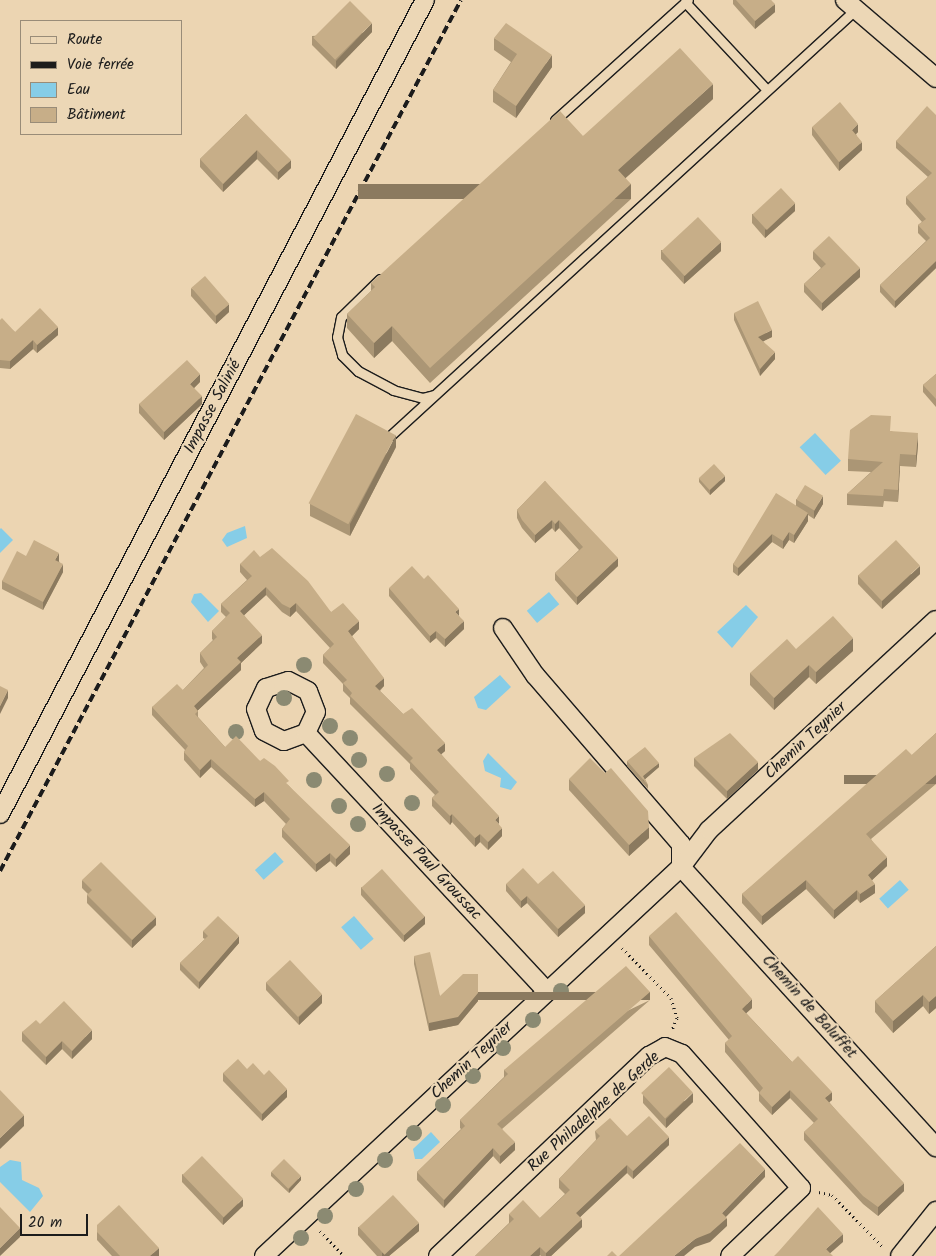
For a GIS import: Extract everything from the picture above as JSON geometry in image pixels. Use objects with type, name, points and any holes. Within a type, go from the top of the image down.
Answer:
[{"type":"street","name":"Impasse Salinié","points":[[0,814],[425,0]]},
{"type":"street","points":[[850,4],[936,78]]},
{"type":"street","name":"Chemin Teynier","points":[[264,1256],[606,932],[681,867],[709,830],[936,620]]},
{"type":"street","points":[[503,628],[535,675],[681,844],[681,867]]},
{"type":"street","name":"Impasse Paul Groussac","points":[[306,733],[546,990]]},
{"type":"street","name":"Chemin de Baluffet","points":[[681,867],[936,1147]]},
{"type":"street","name":"Rue Philadelphe de Gerde","points":[[438,1256],[649,1056],[665,1047],[682,1054],[801,1188]]},
{"type":"street","points":[[730,1256],[801,1188]]},
{"type":"street","points":[[893,1253],[936,1211]]},
{"type":"lane","points":[[546,128],[686,1],[767,90]]},
{"type":"lane","points":[[392,435],[767,90],[850,4]]},
{"type":"lane","points":[[392,268],[341,317],[339,348],[350,365],[393,390],[416,397],[435,395]]},
{"type":"path","points":[[606,932],[671,998],[677,1018],[665,1047]]},
{"type":"path","points":[[801,1188],[832,1195],[893,1253]]},
{"type":"path","points":[[306,1216],[344,1256]]},
{"type":"water","points":[[815,433],[841,461],[826,475],[800,447]]},
{"type":"water","points":[[245,526],[247,538],[227,547],[222,540],[227,533]]},
{"type":"water","points":[[0,529],[13,540],[0,553]]},
{"type":"water","points":[[549,592],[559,604],[537,623],[527,611]]},
{"type":"water","points":[[201,593],[219,611],[208,622],[191,602],[194,594]]},
{"type":"water","points":[[746,605],[758,617],[732,648],[717,632]]},
{"type":"water","points":[[500,675],[511,687],[486,710],[478,708],[474,697]]},
{"type":"water","points":[[488,753],[517,782],[511,790],[500,787],[501,778],[485,771],[483,761]]},
{"type":"water","points":[[275,852],[284,862],[264,880],[255,870]]},
{"type":"water","points":[[900,880],[909,890],[888,908],[879,899]]},
{"type":"water","points":[[354,916],[374,939],[361,950],[341,927]]},
{"type":"water","points":[[431,1132],[440,1142],[422,1159],[415,1159],[413,1149]]},
{"type":"water","points":[[10,1160],[21,1162],[22,1180],[39,1188],[43,1196],[30,1212],[0,1182],[0,1167]]},
{"type":"building","points":[[736,0],[771,0],[775,4],[755,21]]},
{"type":"building","points":[[350,1],[372,23],[335,60],[313,38]]},
{"type":"building","points":[[506,23],[552,55],[516,106],[493,90],[517,54],[494,38]]},
{"type":"building","points":[[680,48],[713,84],[618,170],[631,184],[430,368],[392,326],[374,343],[347,314],[375,287],[371,283],[560,111],[583,136]]},
{"type":"building","points":[[840,102],[858,124],[852,130],[862,142],[839,162],[812,127]]},
{"type":"building","points":[[927,106],[936,115],[936,261],[895,301],[880,285],[930,238],[918,225],[926,219],[906,197],[932,173],[896,141]]},
{"type":"building","points":[[246,114],[291,160],[278,172],[257,150],[223,184],[200,159]]},
{"type":"building","points":[[781,188],[795,203],[767,230],[752,215]]},
{"type":"building","points":[[698,217],[721,242],[685,276],[661,251]]},
{"type":"building","points":[[829,236],[860,268],[822,303],[804,284],[826,264],[813,251]]},
{"type":"building","points":[[205,276],[229,304],[216,316],[191,288]]},
{"type":"building","points":[[758,301],[772,330],[758,337],[775,352],[760,369],[734,313]]},
{"type":"building","points":[[40,308],[58,327],[37,345],[33,340],[10,361],[0,360],[0,320],[2,318],[15,332]]},
{"type":"building","points":[[187,360],[200,374],[190,384],[202,396],[164,432],[139,404]]},
{"type":"building","points":[[936,374],[936,399],[923,385]]},
{"type":"building","points":[[356,414],[396,435],[348,524],[309,503]]},
{"type":"building","points":[[871,415],[891,416],[890,431],[918,433],[916,455],[900,454],[898,490],[884,489],[883,496],[847,494],[883,462],[848,459],[850,430]]},
{"type":"building","points":[[714,464],[725,476],[710,490],[699,478]]},
{"type":"building","points":[[545,481],[618,558],[577,597],[555,573],[583,547],[559,520],[555,524],[552,520],[535,535],[522,520],[517,510]]},
{"type":"building","points":[[805,485],[823,496],[814,510],[796,500]]},
{"type":"building","points":[[776,493],[808,513],[794,535],[789,532],[783,541],[772,534],[738,568],[733,564]]},
{"type":"building","points":[[34,540],[59,553],[55,560],[63,564],[43,602],[2,581],[17,551],[26,556]]},
{"type":"building","points":[[896,540],[920,566],[882,601],[858,575]]},
{"type":"building","points":[[272,548],[308,581],[331,612],[343,603],[359,621],[348,631],[384,678],[375,686],[403,714],[412,708],[445,743],[437,750],[499,816],[495,820],[502,828],[488,842],[480,834],[475,838],[452,814],[450,816],[432,798],[439,792],[410,761],[413,758],[350,696],[352,693],[343,683],[347,680],[323,655],[334,644],[296,603],[290,608],[282,604],[266,587],[240,611],[262,635],[237,658],[241,662],[194,706],[198,711],[195,714],[225,747],[236,736],[260,761],[264,758],[275,766],[289,781],[286,783],[350,845],[336,859],[330,853],[316,864],[282,829],[290,819],[264,792],[255,799],[211,759],[200,770],[184,752],[188,746],[152,707],[177,684],[183,690],[208,665],[200,653],[217,637],[212,631],[230,613],[221,604],[252,576],[240,564],[254,550],[260,557]]},
{"type":"building","points":[[412,566],[424,579],[428,575],[459,609],[455,612],[464,621],[445,639],[436,631],[430,636],[389,588]]},
{"type":"building","points":[[833,616],[853,638],[816,672],[809,665],[774,698],[750,673],[787,639],[796,649]]},
{"type":"building","points":[[0,686],[8,690],[0,706]]},
{"type":"building","points":[[730,733],[758,762],[727,791],[694,758]]},
{"type":"building","points":[[936,733],[936,775],[866,834],[887,857],[868,875],[875,884],[860,894],[857,890],[834,910],[806,880],[762,916],[742,894],[906,749],[912,755]]},
{"type":"building","points":[[645,747],[659,763],[643,776],[648,785],[627,761]]},
{"type":"building","points":[[590,758],[605,773],[611,768],[648,811],[649,827],[629,845],[569,779]]},
{"type":"building","points":[[101,862],[156,917],[132,940],[87,895],[92,890],[82,880]]},
{"type":"building","points":[[523,868],[538,884],[553,871],[585,905],[558,929],[527,896],[521,901],[506,884]]},
{"type":"building","points":[[382,869],[425,917],[404,935],[361,888]]},
{"type":"building","points":[[676,912],[752,999],[742,1009],[792,1062],[798,1056],[832,1092],[825,1098],[904,1183],[878,1207],[863,1196],[804,1132],[818,1119],[790,1090],[772,1107],[759,1093],[763,1088],[725,1043],[732,1036],[649,936]]},
{"type":"building","points":[[218,916],[239,936],[199,982],[180,963],[208,936],[203,931]]},
{"type":"building","points":[[936,946],[936,996],[929,1002],[923,995],[893,1021],[875,1001]]},
{"type":"building","points":[[430,952],[440,996],[463,974],[478,974],[478,993],[458,1017],[429,1023],[414,956]]},
{"type":"building","points":[[290,960],[322,994],[298,1017],[266,983]]},
{"type":"building","points":[[626,966],[650,992],[497,1124],[515,1142],[500,1156],[493,1148],[444,1200],[417,1172],[465,1126],[460,1120],[508,1074],[504,1070]]},
{"type":"building","points":[[64,1001],[92,1030],[72,1051],[62,1041],[46,1057],[22,1032],[36,1020],[40,1024]]},
{"type":"building","points":[[238,1059],[247,1069],[253,1063],[264,1075],[269,1070],[287,1089],[262,1114],[223,1073]]},
{"type":"building","points":[[669,1067],[693,1093],[665,1119],[641,1093]]},
{"type":"building","points":[[0,1090],[24,1115],[0,1138]]},
{"type":"building","points":[[649,1116],[669,1137],[633,1171],[627,1165],[576,1213],[582,1219],[546,1253],[540,1247],[530,1256],[475,1256],[514,1219],[509,1214],[523,1200],[540,1218],[570,1190],[559,1179],[600,1136],[595,1131],[610,1118],[627,1136]]},
{"type":"building","points":[[740,1143],[765,1169],[722,1213],[727,1218],[710,1233],[695,1239],[674,1256],[619,1256]]},
{"type":"building","points":[[202,1156],[243,1198],[224,1217],[183,1175]]},
{"type":"building","points":[[284,1159],[301,1176],[288,1189],[271,1172]]},
{"type":"building","points":[[393,1195],[419,1223],[385,1255],[359,1227]]},
{"type":"building","points":[[119,1205],[159,1248],[150,1256],[120,1256],[97,1232],[97,1225]]},
{"type":"building","points":[[0,1207],[20,1228],[0,1248]]},
{"type":"building","points":[[818,1207],[843,1234],[826,1249],[833,1256],[774,1256],[779,1251]]},
{"type":"building","points":[[612,1251],[617,1256],[607,1256]]},
{"type":"railway","points":[[0,871],[461,0]]}]
